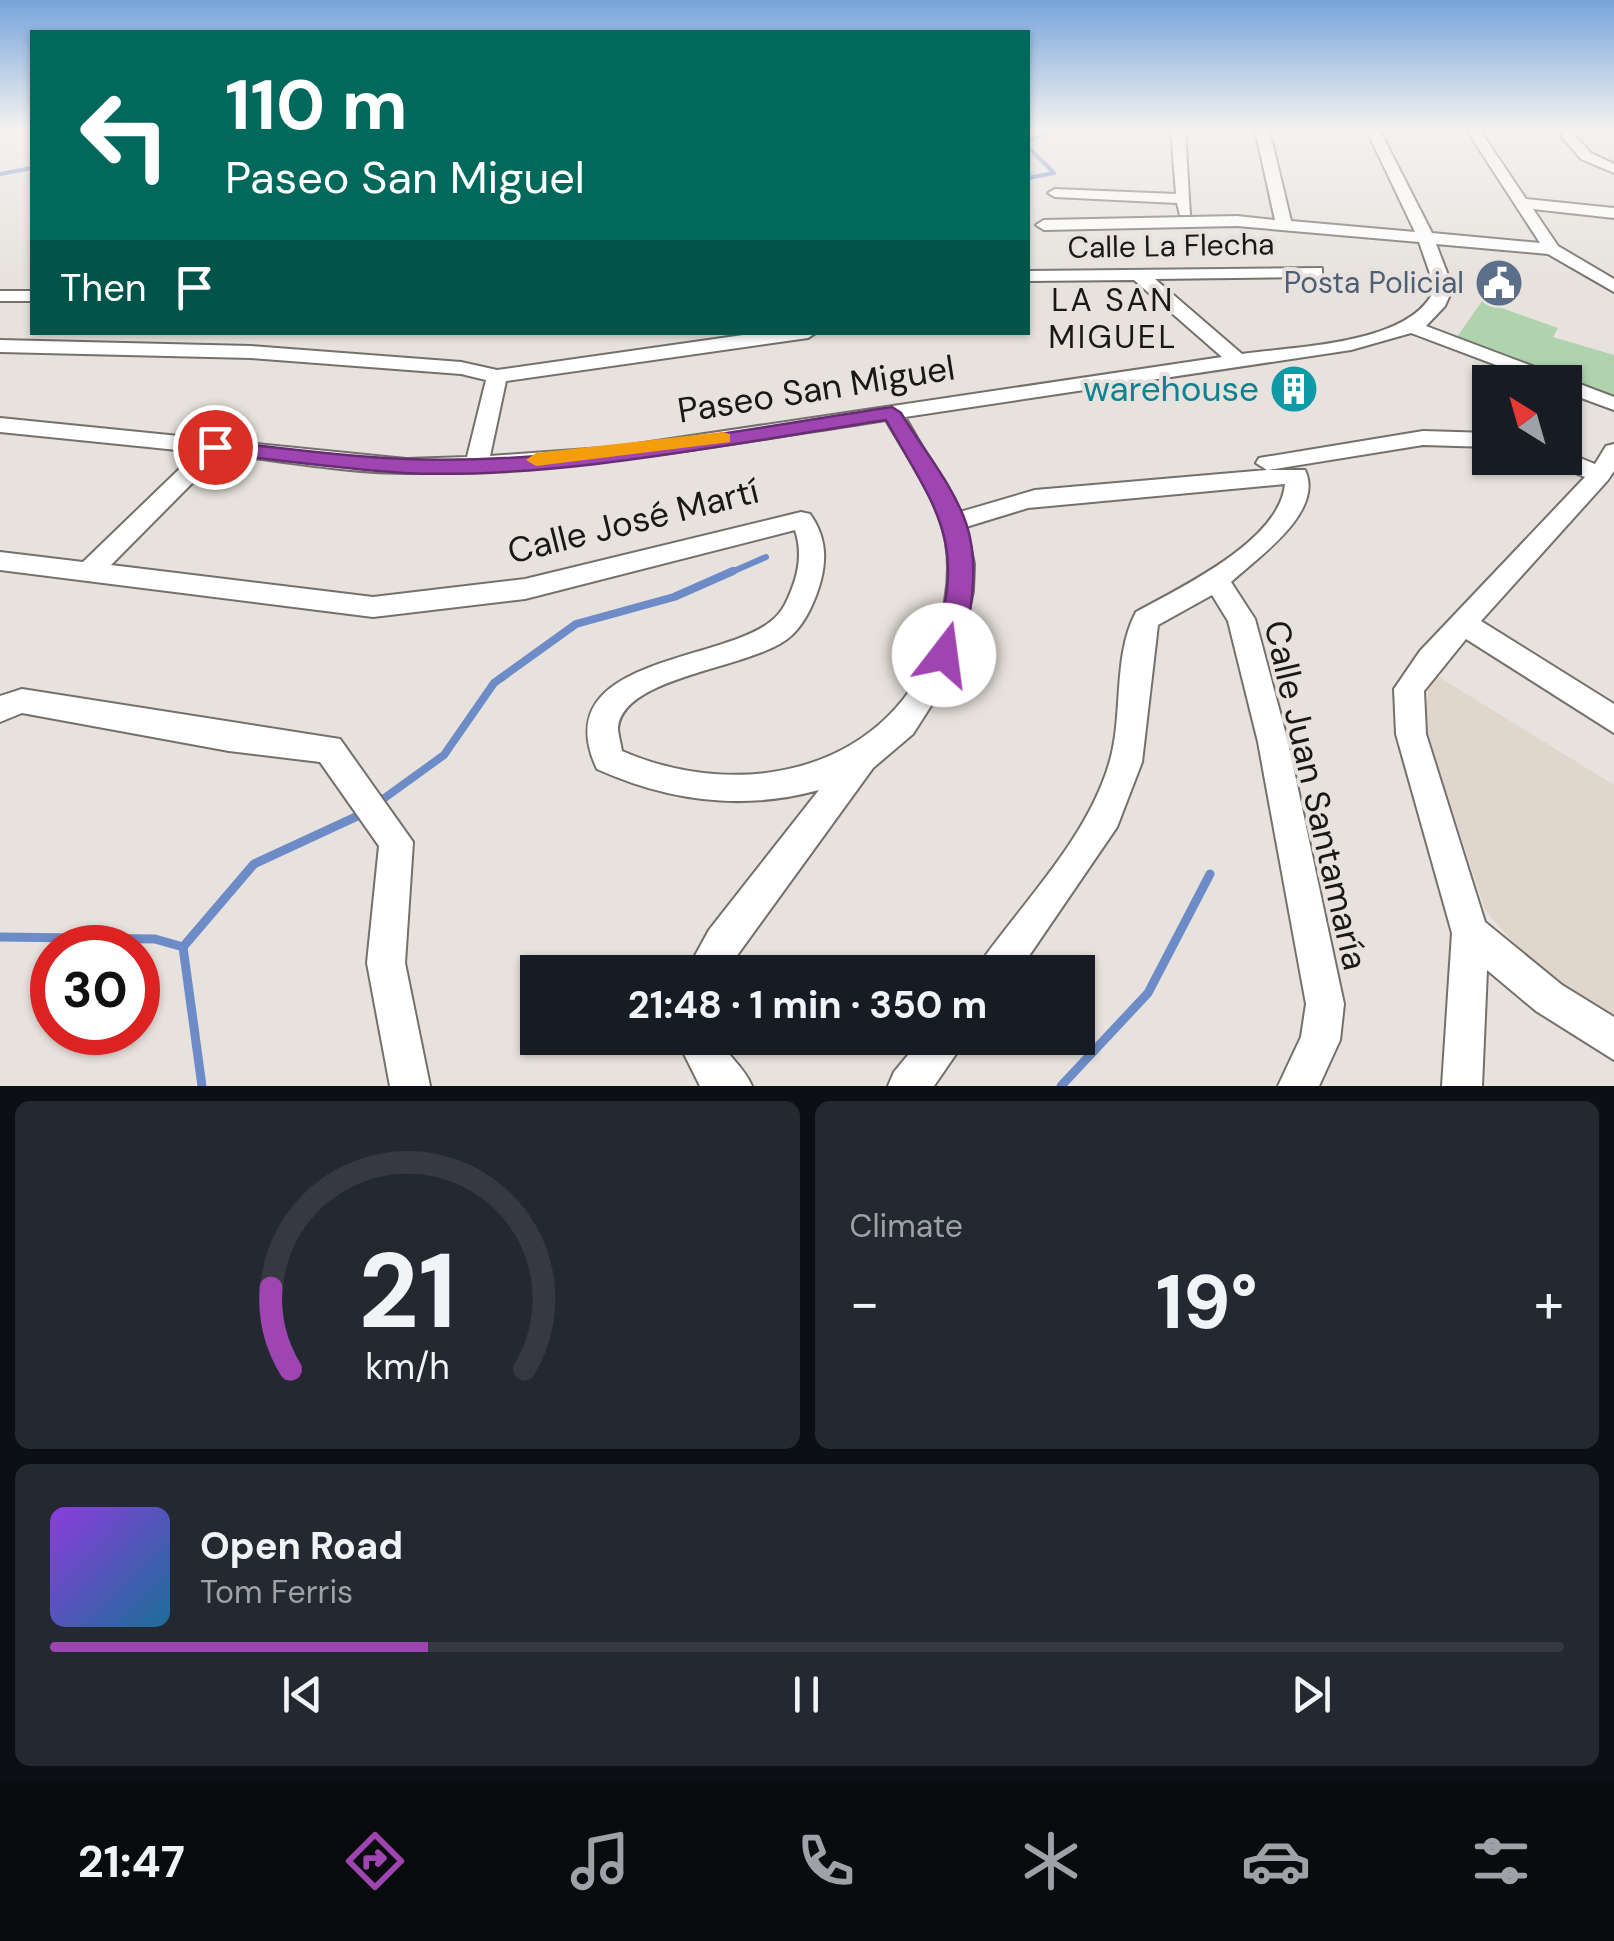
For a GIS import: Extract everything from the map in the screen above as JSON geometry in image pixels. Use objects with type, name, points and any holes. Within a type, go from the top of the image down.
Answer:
[{"type":"street","points":[[1182,180],[1185,222]]},
{"type":"street","points":[[1274,180],[1284,224]]},
{"type":"street","points":[[1397,180],[1426,238],[1444,288],[1433,310],[1412,327]]},
{"type":"street","points":[[1508,180],[1552,249]]},
{"type":"street","points":[[1055,194],[1184,200]]},
{"type":"street","points":[[1524,203],[1614,212]]},
{"type":"street","points":[[1044,225],[1284,224],[1552,249],[1614,287]]},
{"type":"street","name":"Calle La Flecha","points":[[1030,276],[1316,272]]},
{"type":"street","points":[[1138,273],[1236,359]]},
{"type":"street","points":[[0,296],[30,296]]},
{"type":"street","points":[[1412,327],[1513,365]]},
{"type":"street","name":"Paseo San Miguel","points":[[0,425],[406,466],[477,464],[617,454],[1351,344],[1412,327]]},
{"type":"street","points":[[0,346],[251,352],[461,368],[497,376],[787,335]]},
{"type":"street","points":[[477,464],[497,376]]},
{"type":"street","points":[[1582,392],[1614,404]]},
{"type":"street","name":"Calle José Martí","points":[[0,561],[373,607],[525,589],[801,520],[810,532],[813,558],[800,600],[782,629],[749,648],[648,678],[622,693],[604,712],[599,735],[608,759],[634,774],[670,784],[711,786],[812,778],[861,760],[896,730],[921,697],[944,655],[956,618],[961,565],[954,522],[892,413]]},
{"type":"street","points":[[954,522],[1020,501],[1423,438],[1472,439]]},
{"type":"street","points":[[90,571],[215,447]]},
{"type":"street","points":[[1582,460],[1607,463]]},
{"type":"street","points":[[1462,1086],[1470,934],[1412,734],[1409,690],[1463,622],[1607,463]]},
{"type":"street","points":[[1008,955],[1100,827],[1126,762],[1140,638],[1146,620],[1216,580],[1289,517],[1298,494],[1297,475],[1020,501]]},
{"type":"street","name":"Calle Juan Santamaría","points":[[1216,580],[1240,619],[1270,726],[1324,1004],[1320,1040],[1298,1086]]},
{"type":"street","points":[[1463,622],[1614,720]]},
{"type":"street","points":[[0,710],[22,702],[229,738],[329,749],[396,842],[386,963],[410,1086]]},
{"type":"street","points":[[715,955],[861,760]]},
{"type":"street","points":[[1470,934],[1549,998],[1614,1040]]},
{"type":"street","points":[[705,1055],[714,1073],[732,1086]]},
{"type":"street","points":[[908,1086],[933,1055]]},
{"type":"shaded area","points":[[1431,672],[1614,785],[1614,1021],[1523,954],[1485,910],[1424,724]]},
{"type":"green space","points":[[1482,301],[1558,328],[1553,337],[1614,355],[1614,396],[1582,384],[1582,365],[1532,365],[1457,337]]},
{"type":"waterway","points":[[727,574],[766,557]]},
{"type":"waterway","points":[[379,802],[444,755],[494,683],[576,624],[674,597],[733,571]]},
{"type":"waterway","points":[[376,804],[383,799]]},
{"type":"waterway","points":[[183,947],[254,864],[362,814]]},
{"type":"waterway","points":[[1061,1086],[1148,993],[1210,874]]},
{"type":"waterway","points":[[0,937],[155,939],[183,947]]},
{"type":"waterway","points":[[183,947],[202,1086]]},
{"type":"slow traffic","points":[[536,460],[617,454],[723,438]]},
{"type":"place","name":"Posta Policial","points":[[1499,283]]},
{"type":"place","name":"warehouse","points":[[1294,389]]},
{"type":"district","name":"LA SAN MIGUEL","points":[[1113,318]]},
{"type":"route","points":[[215,447],[406,466],[477,464],[617,454],[892,413],[954,522],[961,565],[956,618],[944,655]]}]
